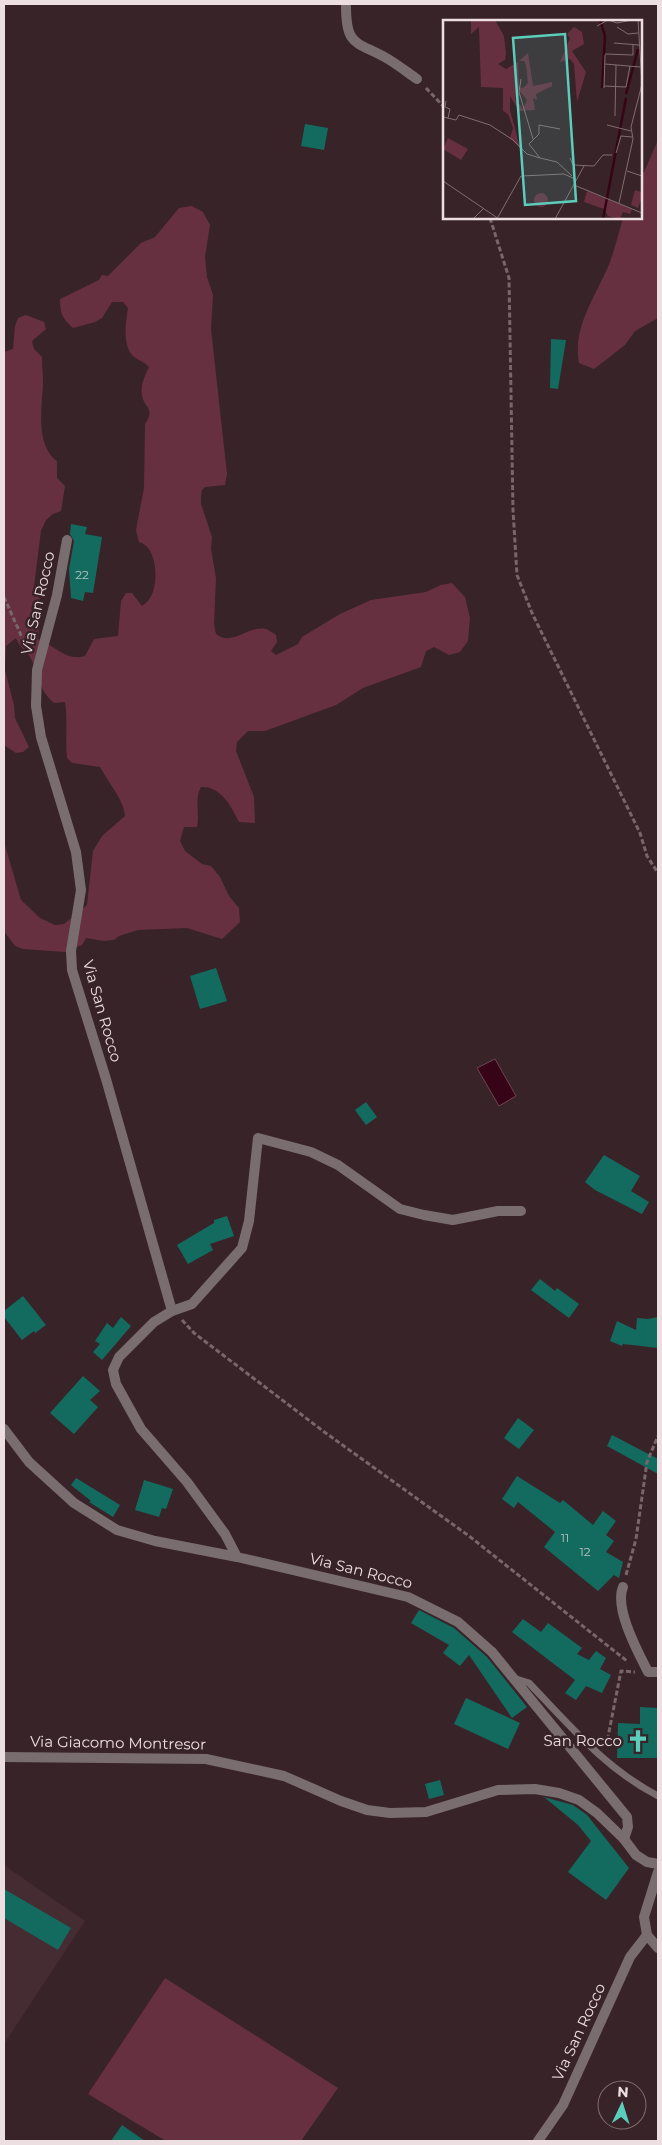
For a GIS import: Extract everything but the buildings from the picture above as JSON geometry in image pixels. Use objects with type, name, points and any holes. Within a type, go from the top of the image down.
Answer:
[{"type":"street","points":[[346,6],[346,27],[355,43],[388,59],[417,79]]},
{"type":"street","name":"Via San Rocco","points":[[67,540],[57,595],[37,670],[36,706],[40,737],[76,852],[82,890],[71,951],[72,970],[106,1079],[172,1311]]},
{"type":"street","points":[[237,1557],[225,1534],[187,1482],[141,1429],[116,1384],[113,1370],[119,1357],[154,1322],[172,1311],[192,1304],[242,1248],[249,1221],[258,1138],[312,1152],[329,1161],[400,1209],[453,1220],[498,1211],[521,1211]]},
{"type":"street","name":"Via San Rocco","points":[[4,1429],[29,1462],[74,1503],[117,1530],[155,1541],[237,1557],[408,1597],[458,1622],[492,1652],[627,1817],[628,1827],[624,1839]]},
{"type":"street","points":[[623,1587],[620,1596],[633,1643],[653,1672]]},
{"type":"street","name":"Via Giacomo Montresor","points":[[4,1757],[206,1759],[284,1776],[341,1801],[367,1810],[390,1813],[426,1812],[498,1790],[535,1789],[560,1793],[580,1800],[597,1812],[624,1839]]},
{"type":"street","points":[[624,1839],[636,1855],[647,1862],[658,1864]]},
{"type":"street","points":[[658,1872],[644,1917],[646,1935],[658,1948]]},
{"type":"street","name":"Via San Rocco","points":[[538,2141],[562,2105],[630,1958],[646,1935]]},
{"type":"lane","points":[[513,1678],[529,1683],[604,1760],[634,1783],[658,1796]]},
{"type":"path","points":[[417,79],[443,106]]},
{"type":"path","points":[[490,219],[509,278],[513,510],[517,575],[532,614],[640,833],[648,856],[658,873]]},
{"type":"path","points":[[4,597],[37,670]]},
{"type":"path","points":[[172,1311],[194,1333],[323,1431],[469,1536],[624,1660],[653,1672]]},
{"type":"path","points":[[623,1587],[636,1539],[647,1462],[658,1436]]},
{"type":"path","points":[[604,1760],[620,1672],[653,1672]]},
{"type":"shaded area","points":[[658,140],[658,318],[635,331],[625,345],[594,369],[579,363],[578,349],[582,323],[610,262],[623,219],[642,219],[642,177]]},
{"type":"shaded area","points":[[192,206],[203,212],[210,225],[205,257],[207,277],[213,295],[211,329],[227,474],[225,485],[205,487],[202,490],[201,496],[201,504],[212,537],[211,549],[216,578],[214,624],[216,634],[228,638],[253,630],[266,629],[276,635],[277,642],[271,651],[276,655],[298,644],[302,637],[340,614],[371,600],[426,592],[441,585],[452,583],[465,597],[470,618],[468,641],[460,652],[449,655],[434,647],[426,651],[421,667],[363,688],[336,705],[265,731],[248,731],[237,742],[236,751],[254,797],[255,823],[239,822],[220,793],[201,787],[197,802],[197,827],[184,827],[180,841],[185,851],[202,864],[211,866],[220,877],[229,896],[239,908],[240,922],[222,939],[187,928],[138,930],[119,936],[114,940],[104,941],[86,938],[82,945],[65,952],[23,949],[15,946],[4,931],[4,842],[21,900],[40,918],[55,925],[64,924],[87,905],[93,851],[102,836],[125,816],[119,797],[100,767],[72,763],[67,758],[65,702],[54,703],[44,692],[30,657],[16,638],[6,646],[5,670],[14,705],[15,718],[29,747],[23,752],[16,753],[4,745],[4,352],[13,349],[15,326],[18,318],[26,315],[44,322],[46,329],[32,341],[34,349],[42,357],[41,425],[45,445],[57,461],[57,478],[65,486],[61,511],[53,514],[46,520],[41,531],[34,586],[41,602],[38,639],[66,655],[72,657],[85,656],[94,639],[118,636],[121,601],[126,593],[132,593],[142,606],[150,598],[155,584],[153,558],[145,545],[139,542],[136,530],[144,488],[145,424],[149,414],[143,400],[142,388],[149,367],[133,356],[127,346],[126,319],[128,308],[123,302],[112,302],[102,318],[73,328],[62,315],[60,299],[99,280],[102,275],[108,276],[141,243],[155,237],[179,208]]},
{"type":"shaded area","points":[[495,1059],[516,1096],[499,1106],[477,1068]]},
{"type":"shaded area","points":[[4,1865],[85,1921],[4,2044]]},
{"type":"shaded area","points":[[165,1978],[338,2088],[301,2141],[166,2141],[88,2094]]},
{"type":"place","name":"San Rocco","points":[[638,1741]]}]
